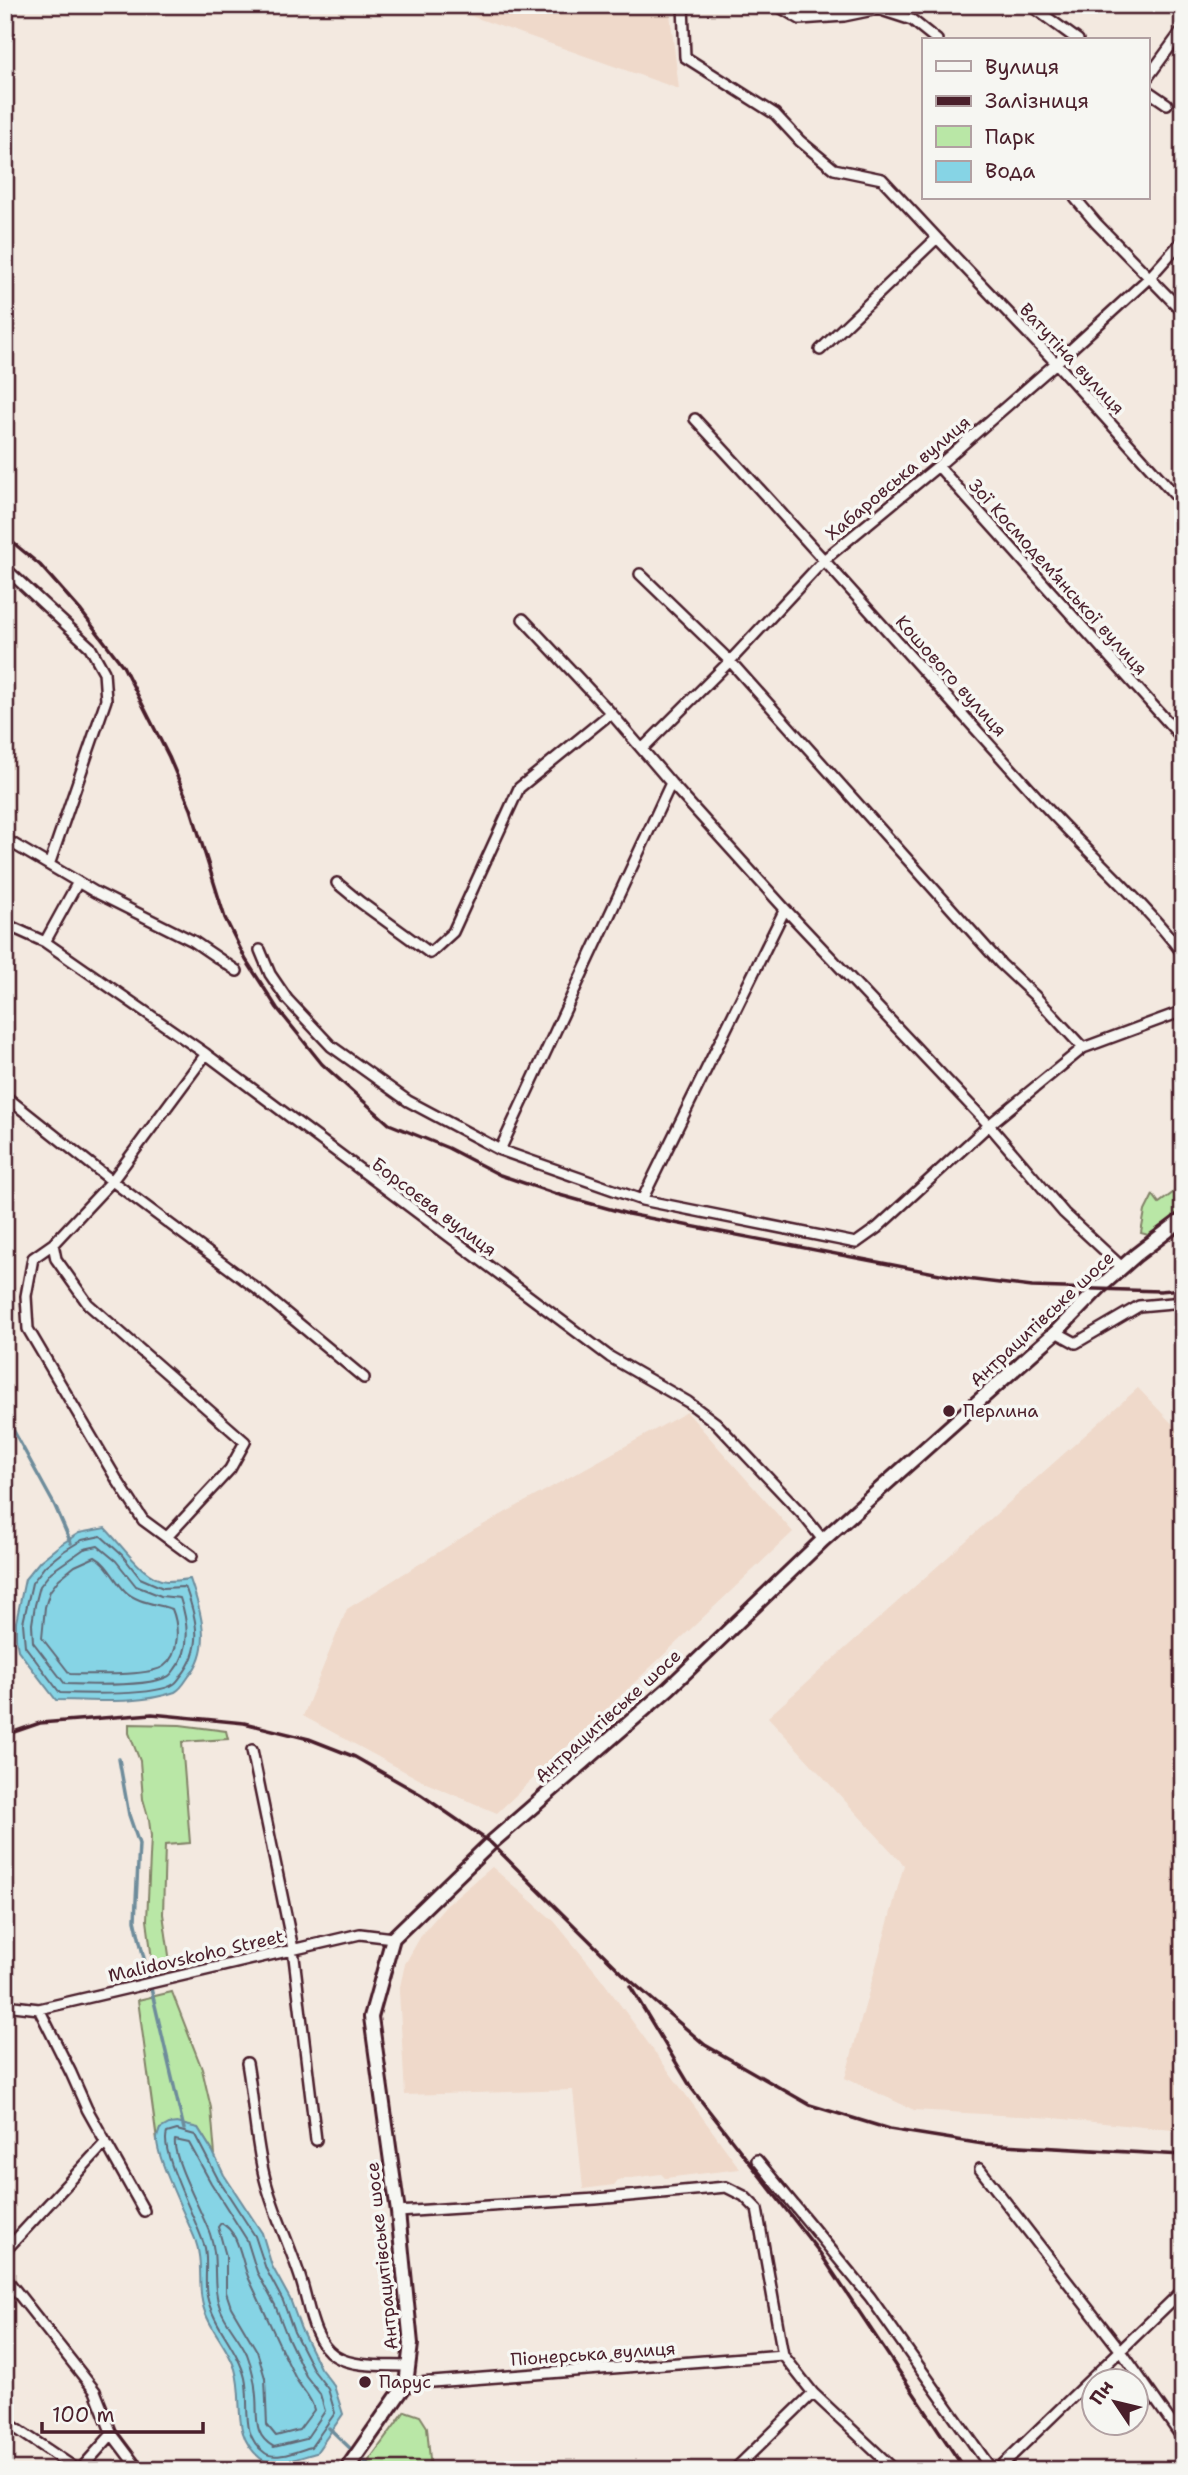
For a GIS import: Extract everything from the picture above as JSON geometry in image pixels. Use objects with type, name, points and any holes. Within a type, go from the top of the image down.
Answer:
[{"type":"main road","name":"Антрацитівське шосе","points":[[406,2384],[411,2344],[398,2212],[371,2017],[393,1938],[491,1843],[669,1688],[823,1540],[1056,1332],[1100,1287],[1183,1219]]},
{"type":"main road","points":[[346,2470],[406,2384]]},
{"type":"street","name":"Ватутіна вулиця","points":[[683,5],[685,57],[775,114],[800,141],[834,169],[882,179],[1056,363],[1183,504]]},
{"type":"street","points":[[776,5],[800,19],[844,16],[878,9],[912,20],[934,38]]},
{"type":"street","points":[[1030,5],[1075,38]]},
{"type":"street","points":[[1150,75],[1183,29]]},
{"type":"street","points":[[1150,92],[1167,104]]},
{"type":"street","points":[[1077,200],[1183,312]]},
{"type":"street","points":[[820,350],[937,237]]},
{"type":"street","name":"Хабаровська вулиця","points":[[642,749],[730,661],[825,559],[937,467],[1056,363],[1150,277],[1183,240]]},
{"type":"street","name":"Кошового вулиця","points":[[695,419],[825,559],[1047,808],[1156,918],[1183,954]]},
{"type":"street","name":"Зої Космодем’янської вулиця","points":[[937,467],[1183,739]]},
{"type":"street","points":[[5,568],[90,647],[104,672],[106,700],[49,865]]},
{"type":"street","points":[[640,574],[730,661],[1002,964],[1083,1048]]},
{"type":"street","points":[[523,619],[611,713],[785,909],[989,1125],[1065,1213],[1124,1268]]},
{"type":"street","points":[[337,883],[430,953],[453,932],[519,788],[611,713]]},
{"type":"street","points":[[500,1150],[671,783]]},
{"type":"street","points":[[5,839],[78,882],[193,941],[237,971]]},
{"type":"street","points":[[45,942],[78,882]]},
{"type":"street","points":[[642,1200],[785,909]]},
{"type":"street","name":"Борсоєва вулиця","points":[[5,924],[45,942],[206,1054],[610,1357],[688,1402],[716,1423],[804,1516],[823,1540]]},
{"type":"street","points":[[260,950],[270,974],[287,999],[331,1045],[408,1101],[500,1150],[642,1200],[856,1243],[877,1228],[989,1125],[1083,1048],[1183,1011]]},
{"type":"street","points":[[192,1556],[143,1520],[136,1510],[28,1329],[26,1296],[33,1258],[52,1244],[112,1181],[206,1054]]},
{"type":"street","points":[[5,1096],[112,1181],[257,1289],[363,1378]]},
{"type":"street","points":[[52,1244],[56,1259],[88,1304],[245,1442],[230,1469],[167,1537]]},
{"type":"street","points":[[1056,1332],[1076,1343],[1139,1306],[1183,1302]]},
{"type":"street","points":[[251,1750],[293,1949],[316,2140]]},
{"type":"street","name":"Malidovskoho Street","points":[[5,2006],[39,2008],[360,1934],[393,1938]]},
{"type":"street","points":[[39,2008],[87,2109],[144,2211]]},
{"type":"street","points":[[247,2063],[253,2094],[257,2143],[265,2179],[320,2340],[335,2357],[354,2362],[408,2366]]},
{"type":"street","points":[[5,2251],[106,2142]]},
{"type":"street","points":[[757,2160],[870,2297],[995,2470],[1183,2290]]},
{"type":"street","points":[[980,2169],[1121,2351],[1183,2439]]},
{"type":"street","points":[[398,2212],[726,2187],[744,2196],[757,2210],[783,2355],[813,2393],[895,2470]]},
{"type":"street","points":[[5,2277],[94,2391],[111,2434],[139,2470]]},
{"type":"street","name":"Піонерська вулиця","points":[[406,2384],[783,2355]]},
{"type":"street","points":[[734,2470],[813,2393]]},
{"type":"street","points":[[5,2421],[79,2470],[111,2434]]},
{"type":"shaded area","points":[[440,5],[669,5],[679,89]]},
{"type":"shaded area","points":[[1138,1388],[1183,1435],[1183,2131],[1054,2118],[914,2110],[845,2078],[904,1865],[768,1717]]},
{"type":"shaded area","points":[[687,1412],[793,1532],[497,1813],[426,1783],[303,1716],[347,1609],[474,1530]]},
{"type":"shaded area","points":[[492,1867],[554,1921],[600,1977],[740,2169],[665,2178],[661,2174],[618,2180],[614,2185],[583,2189],[573,2090],[405,2095],[399,1991],[405,1964],[422,1934],[446,1906]]},
{"type":"green space","points":[[1183,1174],[1183,1210],[1148,1235],[1141,1233],[1145,1211],[1153,1195],[1159,1203],[1181,1187],[1176,1176]]},
{"type":"green space","points":[[129,1724],[180,1725],[226,1731],[228,1739],[182,1742],[190,1843],[165,1845],[163,1914],[170,1962],[153,1968],[147,1920],[151,1836],[143,1799],[140,1761],[129,1733]]},
{"type":"green space","points":[[172,1992],[202,2069],[211,2108],[215,2155],[198,2128],[160,2129],[157,2140],[138,2000]]},
{"type":"green space","points":[[405,2411],[420,2416],[427,2427],[431,2470],[362,2470]]},
{"type":"water","points":[[105,1528],[150,1575],[167,1581],[190,1579],[203,1629],[201,1654],[183,1685],[175,1692],[146,1699],[56,1700],[18,1650],[16,1622],[25,1579],[40,1561],[60,1545],[79,1533]]},
{"type":"water","points":[[177,2123],[198,2128],[224,2175],[262,2233],[272,2266],[290,2299],[301,2329],[320,2368],[334,2386],[343,2414],[316,2453],[287,2461],[266,2461],[260,2458],[245,2438],[235,2369],[203,2307],[198,2249],[158,2148],[160,2129]]},
{"type":"waterway","points":[[5,1415],[55,1506],[71,1543]]},
{"type":"waterway","points":[[119,1759],[129,1815],[139,1844],[135,1920],[184,2129]]},
{"type":"waterway","points":[[329,2428],[354,2452]]},
{"type":"waterway","points":[[360,2457],[374,2470]]},
{"type":"railway","points":[[5,536],[40,565],[81,611],[123,666],[169,757],[191,809],[225,918],[246,960],[277,1008],[322,1064],[389,1124],[448,1148],[500,1175],[628,1214],[966,1279],[1032,1287],[1160,1291],[1183,1289]]},
{"type":"railway","points":[[5,1735],[40,1723],[152,1714],[244,1723],[309,1739],[355,1757],[420,1794],[491,1843],[623,1974],[705,2045],[810,2105],[889,2129],[983,2144],[1183,2155]]},
{"type":"railway","points":[[630,1986],[692,2089],[820,2253],[965,2470]]},
{"type":"place","name":"Перлина","points":[[949,1411]]},
{"type":"place","name":"Парус","points":[[365,2382]]}]
